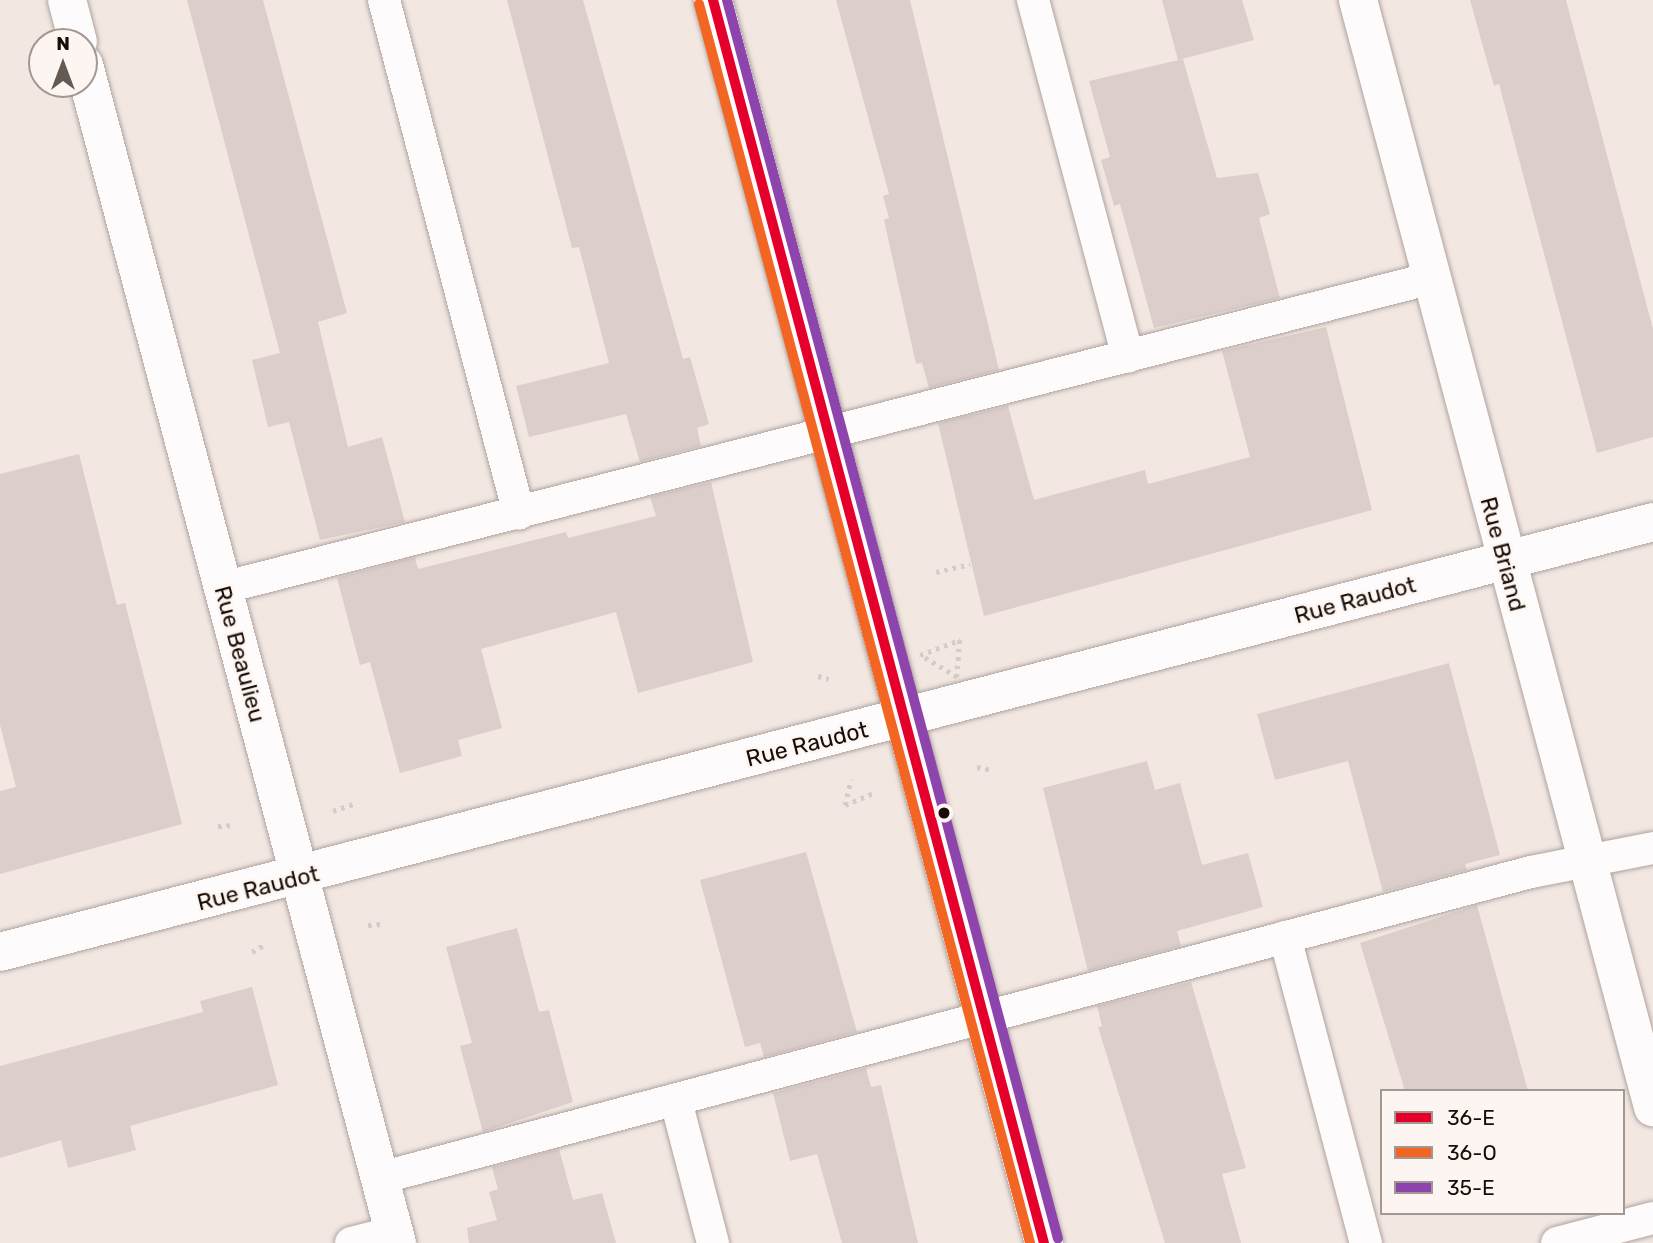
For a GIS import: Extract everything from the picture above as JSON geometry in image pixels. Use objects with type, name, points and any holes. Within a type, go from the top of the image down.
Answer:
[{"type":"street","points":[[67,0],[74,28]]},
{"type":"street","points":[[713,0],[1044,1243]]},
{"type":"street","name":"Rue Briand","points":[[1358,0],[1503,561],[1588,861],[1653,1107]]},
{"type":"street","name":"Rue Beaulieu","points":[[93,98],[396,1238]]},
{"type":"street","name":"Rue Raudot","points":[[0,953],[299,878],[1653,522]]},
{"type":"lane","points":[[384,0],[519,514]]},
{"type":"lane","points":[[1033,0],[1128,357]]},
{"type":"lane","points":[[222,588],[828,435],[1432,278]]},
{"type":"lane","points":[[380,1178],[1285,937],[1588,861],[1653,848]]},
{"type":"lane","points":[[1285,937],[1366,1243]]},
{"type":"lane","points":[[676,1101],[713,1243]]},
{"type":"lane","points":[[1557,1243],[1653,1218]]},
{"type":"lane","points":[[351,1243],[396,1238]]},
{"type":"path","points":[[936,572],[970,564]]},
{"type":"path","points":[[920,655],[960,640]]},
{"type":"path","points":[[818,676],[829,679]]},
{"type":"path","points":[[977,767],[992,770]]},
{"type":"path","points":[[853,771],[845,805],[887,787]]},
{"type":"path","points":[[333,811],[354,804]]},
{"type":"path","points":[[218,826],[236,825]]},
{"type":"path","points":[[368,925],[383,924]]},
{"type":"path","points":[[252,952],[267,944]]},
{"type":"building","points":[[187,0],[263,0],[347,313],[318,322],[348,447],[382,437],[405,522],[320,540],[289,422],[268,427],[252,360],[280,353]]},
{"type":"building","points":[[507,0],[583,0],[683,359],[690,357],[709,424],[697,428],[701,446],[640,462],[626,414],[529,437],[516,386],[609,363],[579,247],[572,248]]},
{"type":"building","points":[[836,0],[910,0],[999,370],[929,388],[922,363],[916,364],[884,220],[889,218],[883,196],[889,194]]},
{"type":"building","points":[[1162,0],[1242,0],[1254,40],[1178,60]]},
{"type":"building","points":[[1470,0],[1566,0],[1653,329],[1653,437],[1597,453],[1499,84],[1494,86]]},
{"type":"building","points":[[1183,59],[1217,178],[1258,173],[1270,214],[1259,218],[1280,298],[1154,328],[1120,204],[1114,206],[1101,160],[1110,157],[1089,81]]},
{"type":"building","points":[[1326,327],[1372,510],[984,616],[938,423],[1008,406],[1034,500],[1145,470],[1148,484],[1250,457],[1222,351]]},
{"type":"building","points":[[79,454],[117,605],[125,603],[182,824],[0,874],[0,791],[16,787],[0,725],[0,474]]},
{"type":"building","points":[[711,482],[753,662],[638,693],[616,612],[481,649],[502,728],[458,740],[462,756],[400,773],[370,662],[360,665],[337,578],[415,557],[418,569],[566,532],[568,538],[656,516],[650,497]]},
{"type":"building","points":[[1449,663],[1500,855],[1465,864],[1467,870],[1383,892],[1348,761],[1275,780],[1257,714]]},
{"type":"building","points":[[1147,761],[1155,790],[1180,783],[1202,865],[1248,853],[1263,907],[1177,931],[1181,946],[1088,971],[1043,788]]},
{"type":"building","points":[[806,852],[857,1032],[764,1057],[760,1043],[745,1047],[700,880]]},
{"type":"building","points":[[1477,905],[1527,1089],[1404,1089],[1360,943]]},
{"type":"building","points":[[517,928],[539,1012],[549,1010],[573,1102],[483,1132],[460,1046],[472,1043],[446,947]]},
{"type":"building","points":[[1191,982],[1246,1168],[1222,1174],[1241,1243],[1165,1243],[1098,1027],[1102,1026],[1097,1006]]},
{"type":"building","points":[[252,987],[278,1085],[130,1126],[136,1150],[68,1168],[61,1140],[0,1158],[0,1066],[203,1012],[200,1001]]},
{"type":"building","points":[[866,1068],[871,1087],[881,1085],[918,1243],[842,1243],[817,1154],[790,1161],[773,1093]]},
{"type":"building","points":[[559,1149],[573,1200],[602,1193],[616,1243],[469,1243],[467,1228],[497,1220],[489,1192],[498,1189],[492,1167]]},
{"type":"transit line","name":"36-E","points":[[713,0],[1044,1243]]},
{"type":"transit line","name":"35-E","points":[[727,0],[1058,1239]]},
{"type":"transit line","name":"36-O","points":[[699,4],[1030,1243]]}]
